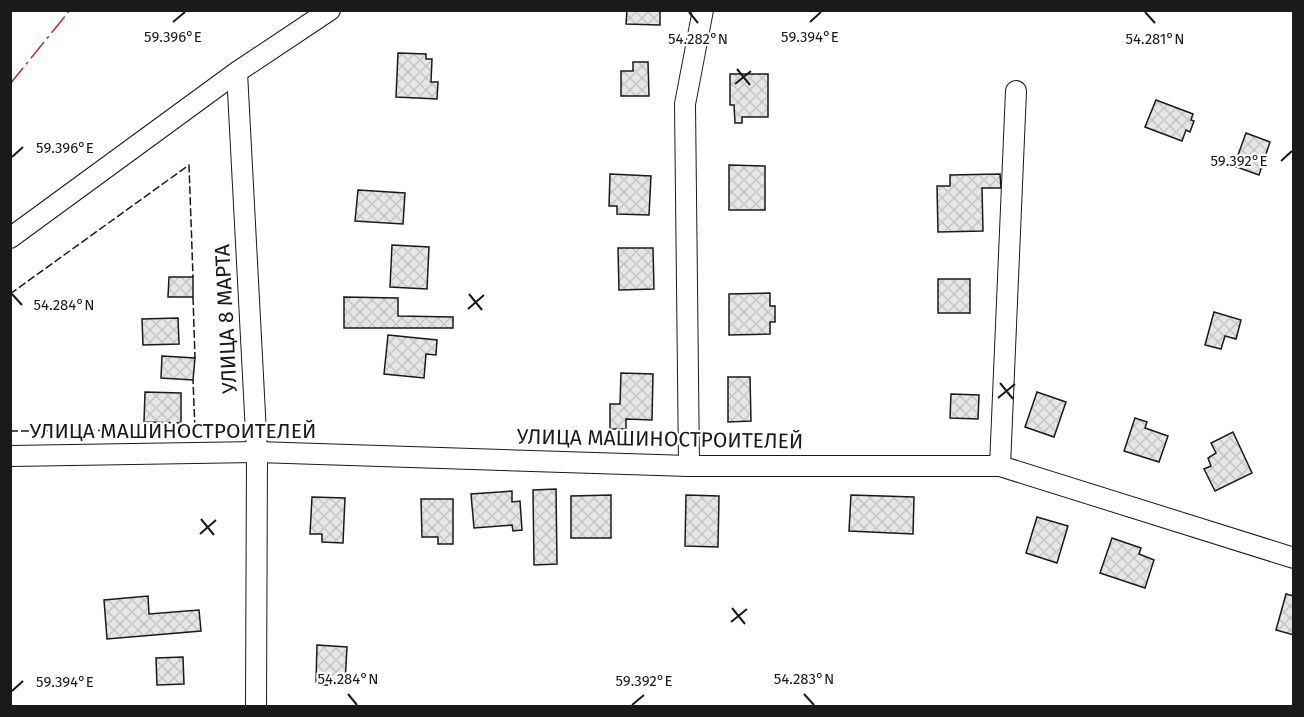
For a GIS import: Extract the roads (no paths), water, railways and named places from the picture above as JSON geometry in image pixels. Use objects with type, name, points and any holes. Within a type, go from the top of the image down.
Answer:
[{"type":"street","points":[[10,238],[237,72],[330,10]]},
{"type":"street","points":[[689,466],[685,104],[703,10]]},
{"type":"street","name":"УЛИЦА 8 МАРТА","points":[[237,72],[256,452],[256,706]]},
{"type":"street","points":[[1000,466],[1016,91]]},
{"type":"street","name":"УЛИЦА МАШИНОСТРОИТЕЛЕЙ","points":[[10,456],[256,452],[689,466],[1000,466],[1293,558]]}]
